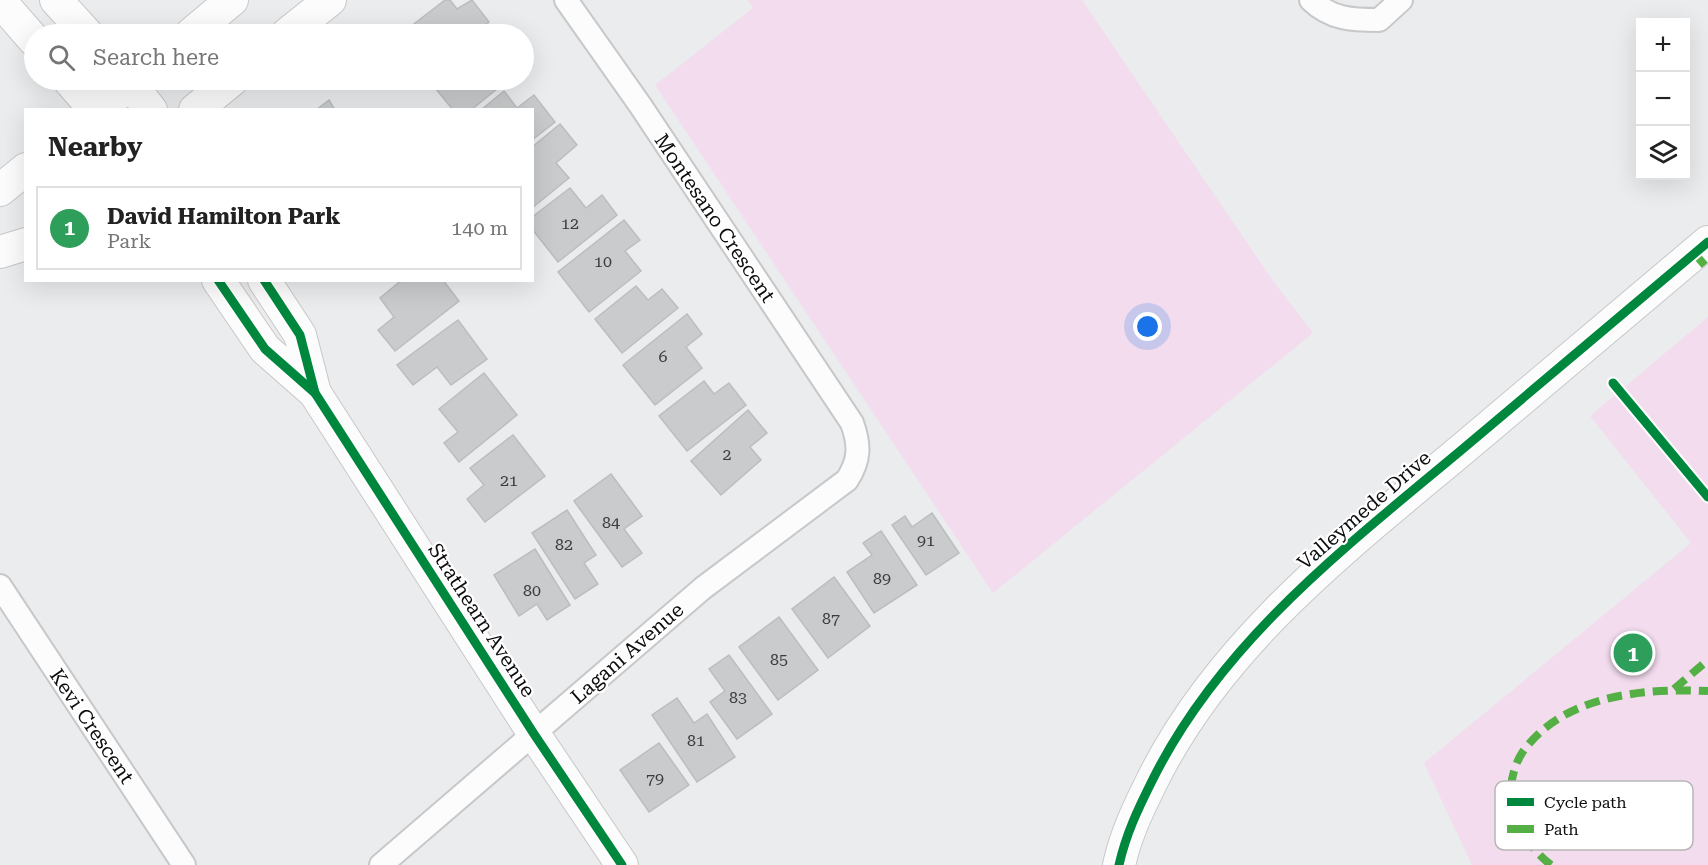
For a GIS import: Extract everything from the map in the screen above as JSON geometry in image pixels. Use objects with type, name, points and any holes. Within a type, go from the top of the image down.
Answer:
[{"type":"street","points":[[57,0],[78,24]]},
{"type":"street","points":[[203,24],[232,0]]},
{"type":"street","points":[[300,24],[330,0]]},
{"type":"street","name":"Montesano Crescent","points":[[566,0],[660,134],[852,423],[858,439]]},
{"type":"street","points":[[1311,0],[1332,16],[1378,20],[1401,0]]},
{"type":"street","points":[[0,1],[24,29]]},
{"type":"street","points":[[78,90],[95,108]]},
{"type":"street","points":[[99,108],[120,90]]},
{"type":"street","points":[[137,90],[150,108]]},
{"type":"street","points":[[197,108],[220,90]]},
{"type":"street","points":[[0,190],[24,171]]},
{"type":"street","name":"Valleymede Drive","points":[[1119,865],[1126,833],[1171,742],[1214,679],[1275,614],[1341,551],[1708,242]]},
{"type":"street","points":[[0,252],[24,245]]},
{"type":"street","name":"Strathearn Avenue","points":[[219,282],[265,349],[315,393],[534,734],[622,865]]},
{"type":"street","name":"Strathearn Avenue","points":[[265,282],[300,334],[315,393]]},
{"type":"street","name":"Lagani Avenue","points":[[381,865],[703,588],[847,480],[856,467],[858,439]]},
{"type":"street","name":"Kevi Crescent","points":[[0,586],[184,865]]},
{"type":"shaded area","points":[[748,0],[1082,0],[1273,281],[1313,333],[993,593],[655,85],[753,8]]},
{"type":"shaded area","points":[[1708,317],[1708,865],[1472,865],[1424,763],[1691,543],[1590,416]]},
{"type":"building","points":[[445,0],[450,0],[457,9],[472,0],[489,22],[486,24],[414,24]]},
{"type":"building","points":[[437,90],[496,90],[473,108],[451,108]]},
{"type":"building","points":[[504,91],[517,108],[483,108]]},
{"type":"building","points":[[534,95],[555,122],[534,138],[534,108],[517,108]]},
{"type":"building","points":[[329,100],[334,108],[319,108]]},
{"type":"building","points":[[560,124],[577,145],[556,163],[569,178],[534,206],[534,145]]},
{"type":"building","points":[[570,188],[586,208],[602,195],[617,215],[558,262],[534,232],[534,215]]},
{"type":"building","points":[[624,220],[640,240],[625,251],[641,271],[589,312],[558,272]]},
{"type":"building","points":[[400,282],[445,282],[459,301],[395,351],[378,330],[394,317],[380,298]]},
{"type":"building","points":[[636,286],[648,300],[662,289],[678,308],[622,353],[595,319]]},
{"type":"building","points":[[687,314],[702,334],[686,347],[702,368],[655,405],[623,365]]},
{"type":"building","points":[[458,320],[487,359],[451,385],[437,367],[413,385],[397,365]]},
{"type":"building","points":[[484,373],[517,415],[459,462],[444,443],[458,432],[439,409]]},
{"type":"building","points":[[704,381],[714,394],[729,383],[746,405],[687,451],[659,416]]},
{"type":"building","points":[[748,410],[767,433],[750,447],[761,460],[721,495],[691,461]]},
{"type":"building","points":[[513,435],[545,476],[485,522],[467,499],[484,485],[470,468]]},
{"type":"building","points":[[611,474],[642,516],[624,529],[642,553],[622,567],[574,501]]},
{"type":"building","points":[[567,510],[596,555],[584,563],[598,584],[575,599],[532,533]]},
{"type":"building","points":[[932,513],[959,553],[926,575],[892,525],[905,516],[912,527]]},
{"type":"building","points":[[881,531],[917,585],[874,613],[847,572],[872,555],[863,543]]},
{"type":"building","points":[[535,549],[570,605],[547,620],[537,604],[519,616],[494,575]]},
{"type":"building","points":[[834,577],[870,626],[828,658],[792,609]]},
{"type":"building","points":[[779,617],[818,670],[778,700],[739,647]]},
{"type":"building","points":[[729,655],[772,714],[737,739],[710,702],[725,691],[709,669]]},
{"type":"building","points":[[677,698],[694,723],[707,714],[735,757],[697,782],[652,715]]},
{"type":"building","points":[[659,743],[689,785],[649,812],[620,770]]},
{"type":"marked path","points":[[1695,254],[1708,269]]},
{"type":"marked path","points":[[1674,689],[1708,660]]},
{"type":"marked path","points":[[1512,781],[1522,753],[1539,734],[1559,718],[1581,707],[1631,694],[1657,691],[1708,691]]},
{"type":"marked path","points":[[1536,850],[1551,865]]},
{"type":"cycle path","points":[[1119,865],[1137,812],[1180,730],[1214,684],[1290,598],[1376,521],[1708,242]]},
{"type":"cycle path","points":[[219,282],[265,349],[315,393],[534,734],[622,865]]},
{"type":"cycle path","points":[[265,282],[300,335],[315,393]]},
{"type":"cycle path","points":[[1613,383],[1708,497]]},
{"type":"place","name":"David Hamilton Park","points":[[1633,653]]}]
